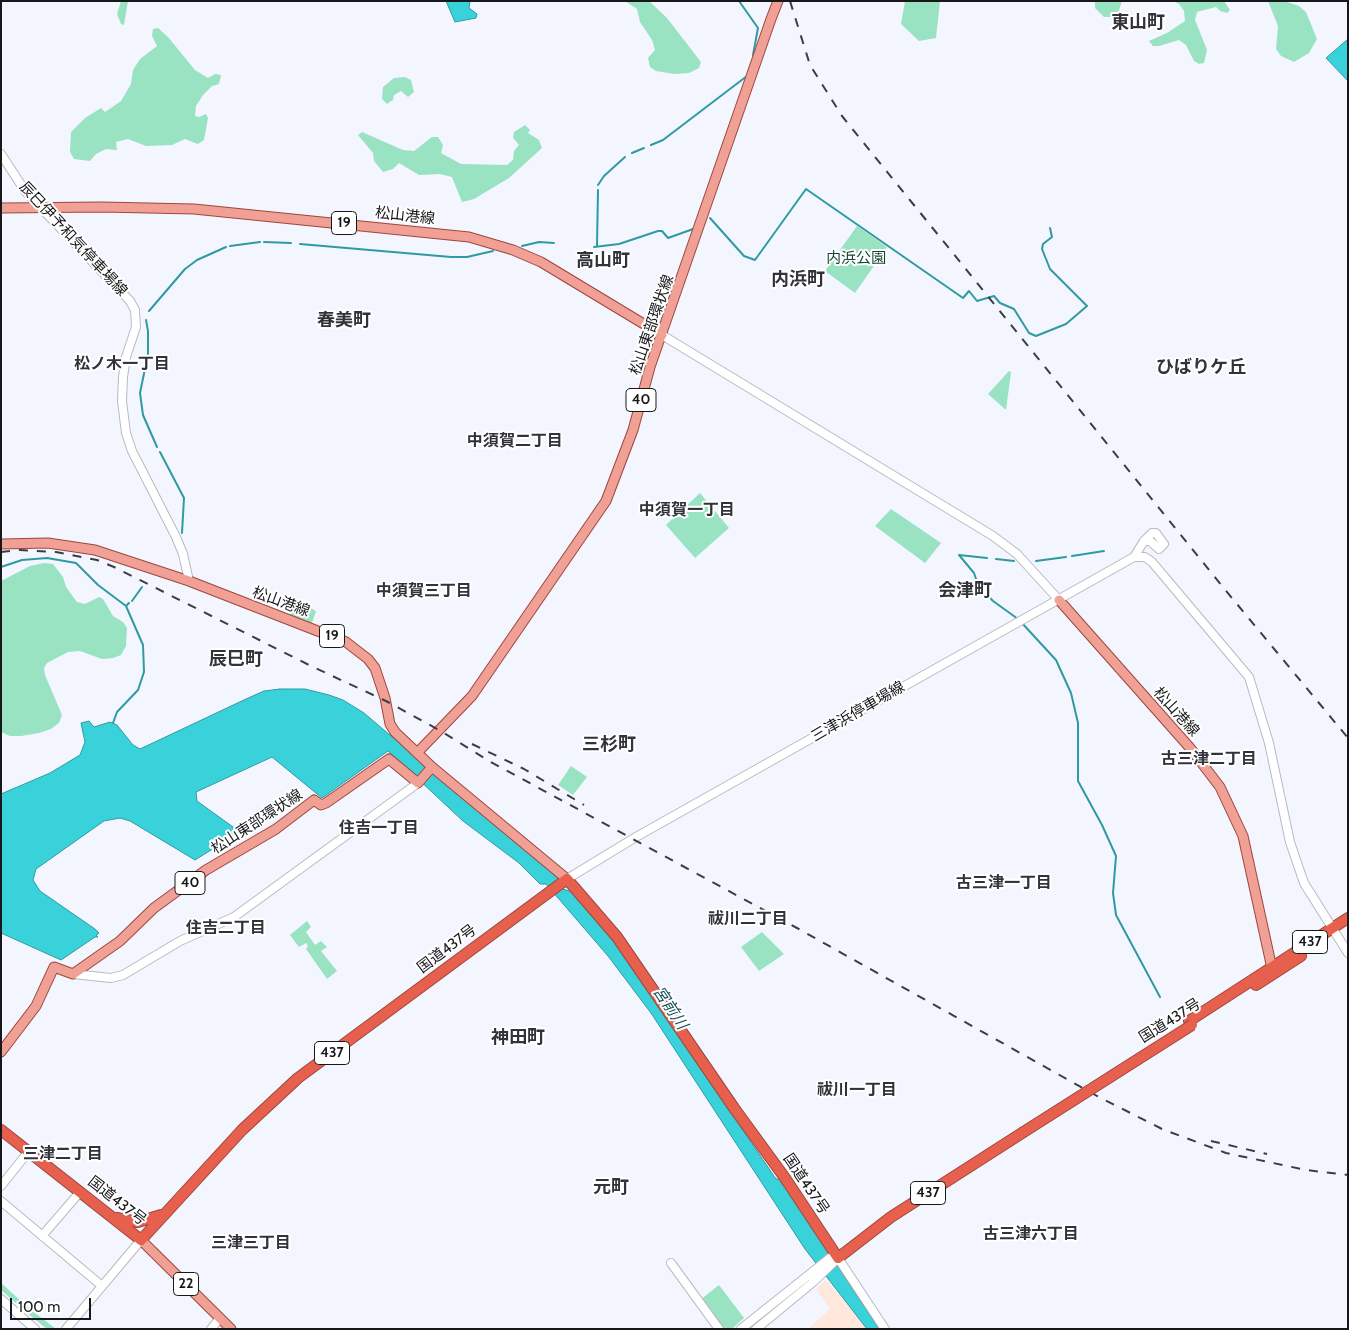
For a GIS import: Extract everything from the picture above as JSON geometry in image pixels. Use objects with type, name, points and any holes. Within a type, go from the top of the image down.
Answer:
[{"type":"highway","name":"国道437号","points":[[1,1130],[141,1240],[242,1130],[298,1078],[565,880],[623,945],[734,1108],[785,1178],[836,1257],[899,1212],[1020,1131],[1332,932],[1348,918]]},
{"type":"highway","name":"国道437号","points":[[1332,932],[1348,925]]},
{"type":"highway","points":[[111,1216],[124,1221],[138,1222],[163,1214]]},
{"type":"main road","name":"松山東部環状線","points":[[417,753],[472,696],[606,501],[633,430],[662,335],[770,18],[778,1]]},
{"type":"main road","name":"松山港線","points":[[1,208],[191,209],[469,237],[512,250],[540,262],[662,335]]},
{"type":"main road","name":"松山港線","points":[[1,544],[48,542],[81,546],[189,581],[346,642],[368,659],[379,677],[390,724],[395,732],[431,768],[565,880]]},
{"type":"main road","name":"松山港線","points":[[1059,600],[1191,749],[1220,787],[1243,836],[1273,970]]},
{"type":"main road","name":"松山東部環状線","points":[[73,974],[120,941],[154,908],[206,870],[276,829],[314,800],[321,805],[326,803],[389,759],[419,782]]},
{"type":"main road","points":[[419,782],[431,768]]},
{"type":"main road","points":[[1,1052],[36,1006],[54,967],[73,974]]},
{"type":"main road","name":"22","points":[[141,1240],[231,1329]]},
{"type":"street","name":"辰巳伊予和気停車場線","points":[[1,154],[19,183],[40,208],[130,301],[135,310],[136,327],[126,356],[123,377],[122,401],[126,433],[132,451],[176,537],[183,554],[189,581]]},
{"type":"street","points":[[662,335],[993,536],[1017,554],[1059,600]]},
{"type":"street","name":"三津浜停車場線","points":[[565,880],[636,837],[1134,557],[1144,541]]},
{"type":"street","points":[[1134,557],[1145,557],[1152,562],[1249,676],[1269,743],[1296,860],[1310,895],[1332,932],[1348,953]]},
{"type":"street","points":[[73,974],[111,978],[122,975],[186,938],[234,917],[419,782]]},
{"type":"street","points":[[1,1186],[29,1152]]},
{"type":"street","points":[[42,1236],[80,1192]]},
{"type":"street","points":[[1,1201],[102,1286]]},
{"type":"street","points":[[66,1329],[141,1240]]},
{"type":"street","points":[[741,1329],[836,1257],[886,1329]]},
{"type":"street","points":[[671,1263],[719,1329]]},
{"type":"street","points":[[756,1329],[819,1271]]},
{"type":"street","points":[[1,1299],[36,1329]]},
{"type":"street","points":[[211,1329],[220,1318]]},
{"type":"shaded area","points":[[826,1280],[868,1329],[808,1329],[830,1309],[816,1289]]},
{"type":"green space","points":[[121,1],[128,1],[124,25],[121,24],[117,14]]},
{"type":"green space","points":[[625,1],[649,1],[667,18],[701,62],[699,68],[689,73],[674,74],[656,71],[650,67],[648,58],[655,50],[652,40],[640,22],[637,9]]},
{"type":"green space","points":[[905,1],[940,1],[936,38],[919,41],[901,24]]},
{"type":"green space","points":[[1095,1],[1122,1],[1117,17],[1104,17],[1095,8]]},
{"type":"green space","points":[[1173,1],[1224,1],[1230,10],[1227,13],[1220,11],[1216,7],[1197,12],[1195,20],[1207,50],[1204,63],[1199,64],[1194,61],[1186,45],[1179,40],[1159,46],[1153,46],[1149,41],[1167,33],[1185,21],[1184,11],[1179,4]]},
{"type":"green space","points":[[1268,1],[1284,1],[1299,6],[1306,12],[1317,39],[1309,53],[1294,62],[1281,56],[1276,49],[1278,26]]},
{"type":"green space","points":[[158,28],[168,37],[195,70],[208,78],[215,74],[221,75],[219,84],[212,86],[196,106],[195,116],[199,117],[206,114],[208,118],[204,140],[198,144],[185,139],[172,145],[146,146],[128,139],[116,142],[117,150],[106,149],[96,154],[90,161],[74,159],[70,152],[71,132],[85,118],[101,108],[105,112],[121,101],[131,84],[133,70],[140,59],[157,46],[152,36],[153,29]]},
{"type":"green space","points":[[405,77],[411,80],[414,92],[408,97],[401,91],[394,95],[393,100],[387,104],[382,99],[383,87],[394,78]]},
{"type":"green space","points":[[525,125],[530,130],[528,133],[539,140],[542,148],[509,178],[474,199],[462,202],[452,177],[440,174],[419,175],[399,163],[393,169],[383,172],[374,161],[373,153],[358,135],[362,132],[403,150],[414,151],[432,137],[438,137],[443,145],[441,153],[461,164],[507,165],[513,160],[514,151],[519,145],[513,138],[514,132]]},
{"type":"green space","name":"内浜公園","points":[[857,226],[887,247],[855,293],[825,271]]},
{"type":"green space","points":[[1009,371],[1011,372],[1006,410],[988,394]]},
{"type":"green space","points":[[700,493],[729,528],[695,558],[666,525]]},
{"type":"green space","points":[[891,509],[941,543],[925,563],[875,526]]},
{"type":"green space","points":[[44,563],[53,564],[63,577],[66,587],[77,602],[85,604],[99,597],[103,599],[113,616],[123,622],[127,628],[126,646],[121,655],[113,658],[102,659],[80,651],[68,652],[47,663],[44,668],[45,675],[62,715],[59,723],[51,729],[39,733],[10,736],[1,732],[1,581],[30,566]]},
{"type":"green space","points":[[296,600],[316,611],[311,626],[289,617]]},
{"type":"green space","points":[[571,766],[587,777],[573,795],[558,785]]},
{"type":"green space","points":[[307,921],[311,927],[306,932],[315,945],[321,941],[327,947],[321,951],[337,971],[327,979],[306,949],[308,946],[306,943],[299,947],[290,935]]},
{"type":"green space","points":[[762,932],[784,954],[759,971],[741,947]]},
{"type":"green space","points":[[1,1283],[56,1329],[47,1329],[26,1312],[1,1290]]},
{"type":"green space","points":[[719,1285],[744,1318],[732,1329],[723,1329],[700,1300]]},
{"type":"water","points":[[446,1],[470,1],[469,8],[477,14],[476,18],[455,22]]},
{"type":"water","points":[[1348,39],[1348,81],[1326,58]]},
{"type":"water","points":[[305,689],[329,695],[343,700],[364,713],[557,877],[563,889],[572,892],[619,948],[776,1179],[780,1179],[879,1329],[867,1329],[805,1249],[651,1013],[608,956],[546,884],[540,884],[519,863],[463,821],[388,751],[322,798],[272,757],[196,792],[197,801],[240,832],[195,860],[130,821],[120,818],[104,821],[36,869],[33,880],[40,891],[95,929],[99,933],[96,935],[98,937],[95,937],[61,960],[1,933],[1,794],[50,773],[80,755],[85,742],[81,723],[89,721],[94,727],[110,722],[117,725],[133,745],[140,749],[264,691]]},
{"type":"waterway","points":[[739,1],[758,28],[753,55]]},
{"type":"waterway","points":[[651,145],[663,140],[747,76]]},
{"type":"waterway","points":[[632,153],[644,148]]},
{"type":"waterway","points":[[598,185],[604,176],[625,157]]},
{"type":"waterway","points":[[710,218],[744,256],[755,260],[806,189],[963,298],[969,291],[977,301],[994,296],[1000,303],[1014,309],[1029,333],[1036,336],[1066,324],[1087,306],[1050,269],[1042,249],[1043,244],[1052,237],[1050,228]]},
{"type":"waterway","points":[[597,245],[598,190]]},
{"type":"waterway","points":[[594,247],[619,244],[658,231],[662,231],[668,238],[696,228]]},
{"type":"waterway","points":[[230,246],[260,242]]},
{"type":"waterway","points":[[264,242],[291,243]]},
{"type":"waterway","points":[[522,246],[539,242],[554,243]]},
{"type":"waterway","points":[[300,244],[451,257],[467,257],[493,251]]},
{"type":"waterway","points":[[149,311],[185,269],[197,260],[226,247]]},
{"type":"waterway","points":[[146,320],[148,354],[140,393],[143,415],[157,447]]},
{"type":"waterway","points":[[160,452],[184,498],[182,533]]},
{"type":"waterway","points":[[1072,556],[1104,551]]},
{"type":"waterway","points":[[959,555],[974,573],[978,585],[993,601],[1018,619]]},
{"type":"waterway","points":[[959,555],[987,558]]},
{"type":"waterway","points":[[1036,561],[1066,557]]},
{"type":"waterway","points":[[1,567],[22,560],[47,558],[76,563],[98,585],[126,606]]},
{"type":"waterway","points":[[996,559],[1014,561]]},
{"type":"waterway","points":[[132,601],[142,587]]},
{"type":"waterway","points":[[113,723],[117,712],[138,690],[144,672],[143,645],[126,606],[129,603]]},
{"type":"waterway","points":[[1021,622],[1056,660],[1071,693],[1078,723],[1078,781],[1102,825],[1116,856],[1113,893],[1116,915],[1160,997]]},
{"type":"railway","points":[[790,1],[810,65],[842,116],[1222,586],[1348,738]]},
{"type":"railway","points":[[1,552],[20,550],[56,552],[97,560],[386,701],[439,730],[489,761],[797,928],[1097,1096],[1162,1129],[1226,1153],[1306,1170],[1348,1175]]},
{"type":"railway","points":[[472,744],[524,769],[584,805]]},
{"type":"railway","points":[[1211,1141],[1267,1154]]},
{"type":"district","name":"東山町","points":[[1138,23]]},
{"type":"district","name":"高山町","points":[[603,261]]},
{"type":"district","name":"内浜町","points":[[798,280]]},
{"type":"district","name":"春美町","points":[[344,321]]},
{"type":"district","name":"松ノ木一丁目","points":[[122,364]]},
{"type":"district","name":"ひばりケ丘","points":[[1201,368]]},
{"type":"district","name":"中須賀二丁目","points":[[515,441]]},
{"type":"district","name":"中須賀一丁目","points":[[687,510]]},
{"type":"district","name":"中須賀三丁目","points":[[424,591]]},
{"type":"district","name":"会津町","points":[[965,591]]},
{"type":"district","name":"辰巳町","points":[[236,660]]},
{"type":"district","name":"三杉町","points":[[609,745]]},
{"type":"district","name":"古三津二丁目","points":[[1209,759]]},
{"type":"district","name":"住吉一丁目","points":[[379,828]]},
{"type":"district","name":"古三津一丁目","points":[[1004,883]]},
{"type":"district","name":"祓川二丁目","points":[[748,919]]},
{"type":"district","name":"住吉二丁目","points":[[226,928]]},
{"type":"district","name":"神田町","points":[[518,1038]]},
{"type":"district","name":"祓川一丁目","points":[[857,1090]]},
{"type":"district","name":"三津二丁目","points":[[63,1154]]},
{"type":"district","name":"元町","points":[[611,1188]]},
{"type":"district","name":"古三津六丁目","points":[[1031,1234]]},
{"type":"district","name":"三津三丁目","points":[[251,1243]]},
{"type":"water label","name":"宮前川","points":[[670,1008]]}]
